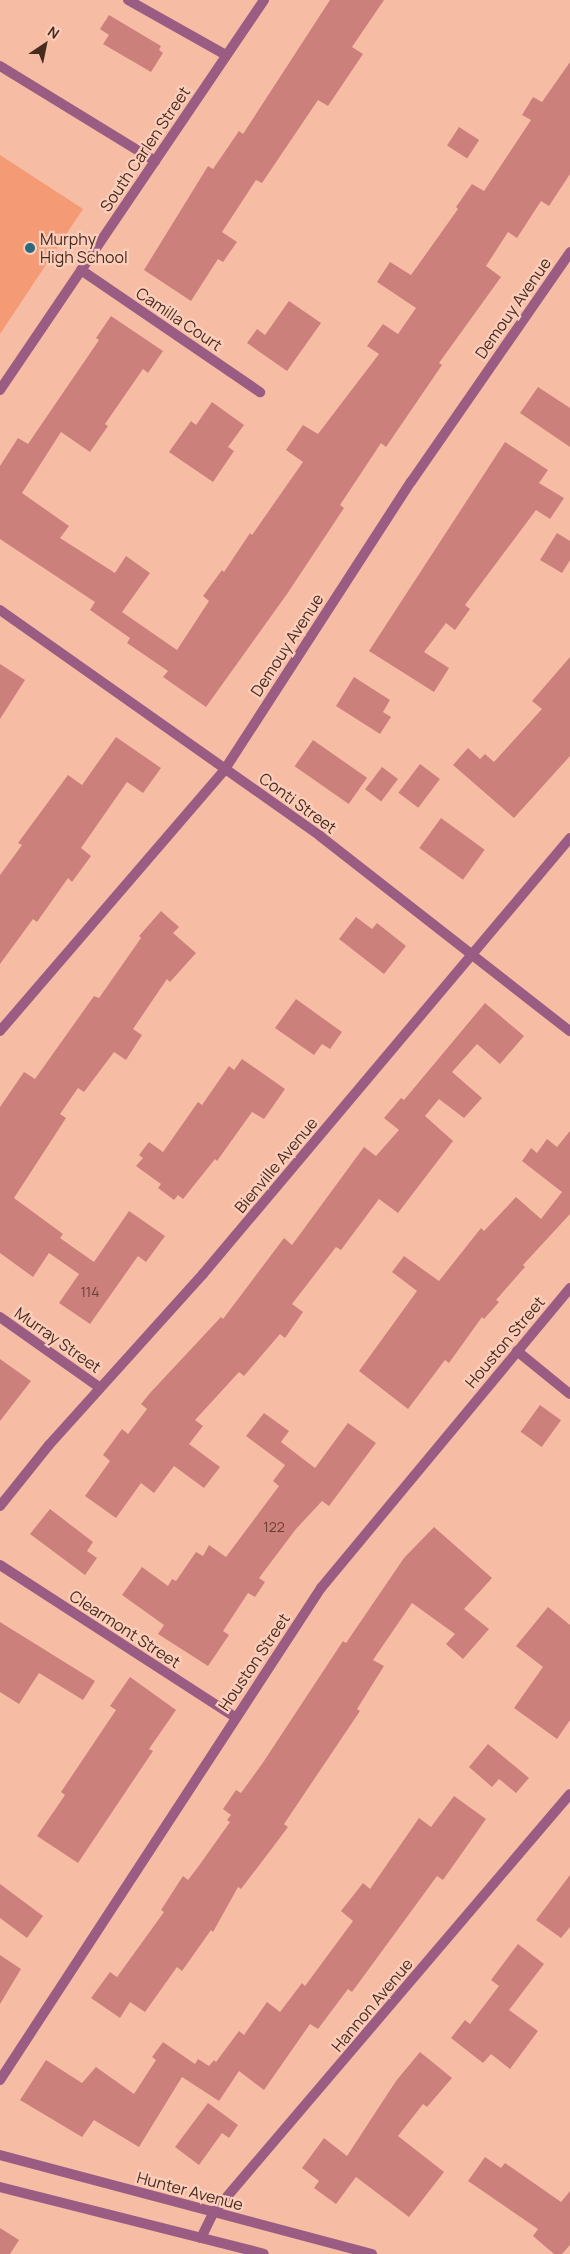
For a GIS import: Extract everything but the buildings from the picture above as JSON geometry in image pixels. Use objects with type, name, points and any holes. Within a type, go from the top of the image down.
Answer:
[{"type":"street","points":[[128,0],[226,55]]},
{"type":"street","name":"South Carlen Street","points":[[0,390],[264,0]]},
{"type":"street","points":[[0,66],[155,161]]},
{"type":"street","name":"Demouy Avenue","points":[[0,1032],[225,769],[411,482],[570,252]]},
{"type":"street","name":"Camilla Court","points":[[81,270],[260,392]]},
{"type":"street","name":"Conti Street","points":[[0,610],[320,836],[475,954],[570,1031]]},
{"type":"street","name":"Bienville Avenue","points":[[0,1506],[99,1387],[203,1274],[475,954],[570,838]]},
{"type":"street","name":"Houston Street","points":[[0,2080],[235,1717],[321,1588],[570,1288]]},
{"type":"street","name":"Murray Street","points":[[0,1318],[99,1387]]},
{"type":"street","points":[[517,1351],[570,1394]]},
{"type":"street","name":"Clearmont Street","points":[[0,1565],[235,1717]]},
{"type":"street","name":"Hannon Avenue","points":[[201,2238],[213,2213],[570,1794]]},
{"type":"street","name":"Hunter Avenue","points":[[0,2155],[372,2254]]},
{"type":"street","points":[[0,2187],[264,2254]]},
{"type":"shaded area","points":[[0,155],[83,209],[0,334]]},
{"type":"place","name":"Murphy High School","points":[[30,248]]}]
